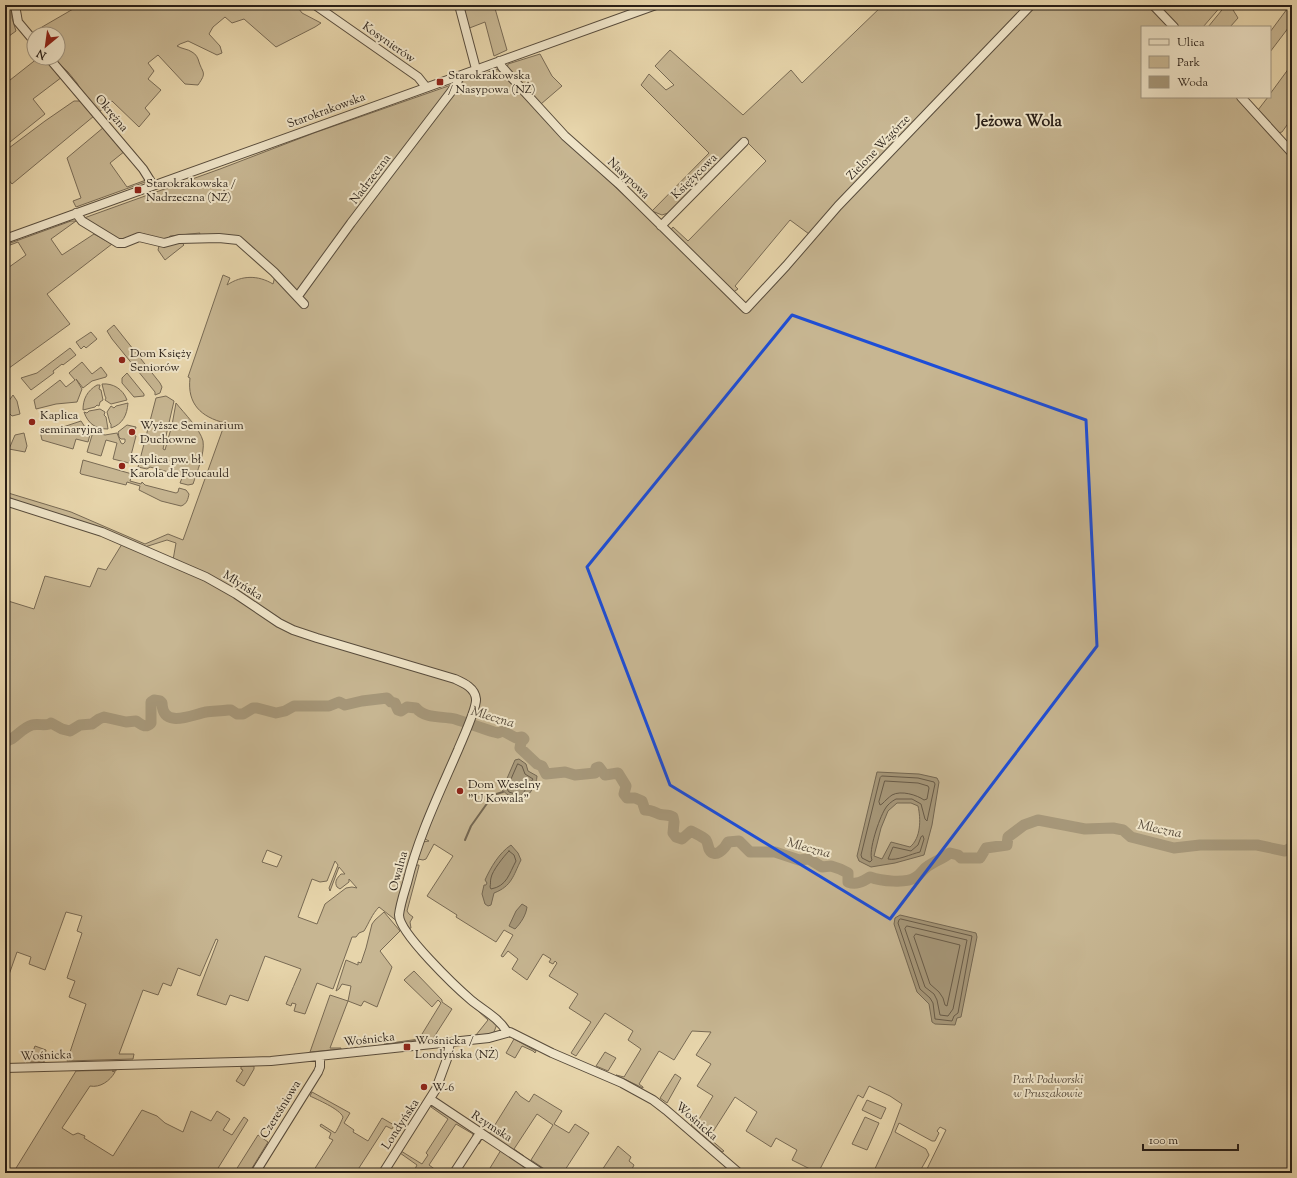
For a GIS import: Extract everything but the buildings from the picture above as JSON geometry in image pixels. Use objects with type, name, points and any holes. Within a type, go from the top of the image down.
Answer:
[{"type":"street","points":[[15,5],[18,22],[26,32]]},
{"type":"street","name":"Kosynierów","points":[[315,5],[418,77],[426,87]]},
{"type":"street","points":[[459,5],[476,69]]},
{"type":"street","name":"Starokrakowska","points":[[5,239],[656,5]]},
{"type":"street","name":"Zielone Wzgórze","points":[[746,309],[838,206],[1031,5]]},
{"type":"street","points":[[1152,5],[1173,26]]},
{"type":"street","name":"Nasypowa","points":[[499,61],[502,67],[565,136],[619,184],[746,309]]},
{"type":"street","name":"Okrężna","points":[[56,66],[143,169],[153,185]]},
{"type":"street","name":"Nadrzeczna","points":[[298,296],[351,223],[457,84],[457,76]]},
{"type":"street","points":[[1242,98],[1292,153]]},
{"type":"street","name":"Księżycowa","points":[[661,226],[744,142]]},
{"type":"street","points":[[76,213],[82,221],[118,243],[124,243],[139,237],[164,243],[179,239],[219,238],[238,240],[274,272],[304,304]]},
{"type":"street","name":"Młyńska","points":[[5,501],[102,532],[206,577],[236,594],[279,623],[293,630],[455,679],[469,686]]},
{"type":"street","name":"Owalna","points":[[469,686],[475,695],[476,701],[471,718],[418,845],[402,899],[399,920],[418,946],[442,973],[471,1000],[502,1024],[507,1032]]},
{"type":"street","name":"Wośnicka","points":[[5,1068],[271,1061],[489,1038],[507,1032],[513,1032],[552,1054],[622,1083],[653,1100],[739,1173]]},
{"type":"street","name":"Londyńska","points":[[383,1173],[430,1099],[442,1076],[449,1052],[450,1042]]},
{"type":"street","name":"Czereśniowa","points":[[255,1173],[318,1072],[320,1067],[320,1056]]},
{"type":"street","name":"Rzymska","points":[[430,1099],[542,1173]]},
{"type":"street","points":[[454,1173],[480,1133]]},
{"type":"highlighted area","points":[[792,315],[1086,420],[1097,646],[890,919],[670,785],[587,567]]},
{"type":"green space","points":[[5,5],[11,5],[12,18],[16,31],[5,39]]},
{"type":"green space","points":[[80,5],[296,5],[302,13],[321,23],[276,47],[244,19],[232,23],[225,17],[213,27],[209,34],[220,46],[222,53],[217,55],[188,41],[177,46],[195,54],[203,73],[203,78],[198,85],[185,84],[158,55],[148,63],[154,71],[148,79],[161,90],[145,108],[150,114],[139,127],[112,101],[99,112],[85,97],[77,83],[62,66],[66,66],[66,26],[44,26]]},
{"type":"green space","points":[[461,5],[494,5],[507,50],[494,56],[485,22],[467,29]]},
{"type":"green space","name":"Park Podworski w Pruszakowie","points":[[883,5],[994,5],[997,8],[1000,5],[1149,5],[1168,26],[1141,26],[1141,98],[1238,98],[1292,157],[1292,1173],[925,1173],[946,1130],[940,1127],[937,1131],[939,1133],[935,1141],[932,1141],[899,1123],[895,1132],[926,1149],[929,1155],[919,1173],[873,1173],[891,1134],[902,1104],[890,1096],[869,1086],[863,1098],[858,1095],[818,1173],[792,1160],[797,1150],[776,1138],[771,1147],[746,1131],[757,1112],[735,1097],[709,1138],[724,1151],[722,1152],[691,1125],[692,1124],[695,1126],[713,1096],[697,1086],[711,1064],[696,1055],[711,1032],[692,1031],[674,1060],[659,1051],[639,1084],[643,1088],[616,1075],[624,1077],[641,1049],[628,1040],[633,1031],[605,1013],[576,1056],[571,1053],[591,1022],[569,1008],[578,994],[549,976],[557,963],[555,961],[553,964],[549,962],[551,959],[543,954],[527,980],[512,969],[518,959],[508,951],[503,957],[501,956],[513,935],[504,930],[496,942],[456,917],[457,915],[427,896],[453,856],[434,844],[426,859],[418,859],[423,842],[429,841],[423,838],[398,922],[379,907],[364,931],[359,933],[356,937],[352,937],[333,989],[317,983],[305,1014],[294,1011],[296,1004],[292,1003],[291,1006],[286,1004],[301,969],[265,956],[248,1001],[230,995],[226,1005],[197,995],[218,940],[216,939],[200,976],[178,968],[171,986],[163,983],[158,995],[143,990],[119,1054],[134,1054],[133,1059],[67,1061],[86,1004],[69,997],[75,981],[67,978],[82,933],[77,931],[82,916],[66,912],[45,970],[29,964],[31,957],[17,952],[5,986],[5,600],[34,609],[45,576],[90,587],[98,568],[106,570],[122,544],[173,560],[176,543],[167,540],[145,547],[5,497],[5,492],[71,512],[145,544],[168,534],[183,540],[225,423],[209,417],[197,408],[193,402],[190,378],[188,377],[223,275],[230,278],[227,285],[238,279],[250,277],[262,279],[273,284],[275,276],[238,243],[198,237],[200,233],[170,236],[166,240],[140,233],[121,241],[84,218],[314,133],[497,69],[564,139],[744,311],[809,234],[790,220],[735,286],[738,289],[732,293],[670,231],[673,227],[688,241],[766,161],[744,139],[668,213],[662,215],[652,211],[709,153],[641,85],[649,74],[666,90],[674,85],[655,66],[670,50],[743,115],[791,70],[802,83]],"holes":[[[267,850],[282,856],[277,867],[262,862]],[[335,861],[338,865],[329,888],[330,891],[339,867],[345,874],[341,874],[337,879],[337,887],[340,889],[349,882],[349,879],[357,888],[346,888],[325,904],[317,924],[298,917],[312,879],[320,882],[327,881]]]},
{"type":"green space","points":[[1158,5],[1222,5],[1204,26],[1176,26]]},
{"type":"green space","points":[[1226,5],[1230,5],[1238,18],[1231,26],[1209,26]]},
{"type":"green space","points":[[1290,5],[1292,5],[1292,23],[1271,51],[1271,31]]},
{"type":"green space","points":[[540,54],[552,76],[562,86],[541,104],[507,69],[508,64]]},
{"type":"green space","points":[[1292,64],[1292,118],[1282,132],[1278,133],[1258,110],[1267,98],[1271,98],[1271,93]]},
{"type":"green space","points":[[28,66],[53,66],[62,77],[33,99],[45,114],[5,146],[5,84]]},
{"type":"green space","points":[[74,101],[80,101],[94,116],[12,184],[7,178],[5,180],[5,151]]},
{"type":"green space","points":[[104,127],[125,151],[110,163],[127,187],[146,180],[148,181],[76,207],[73,201],[81,198],[67,158]]},
{"type":"green space","points":[[71,221],[76,221],[51,239],[62,255],[94,234],[112,244],[47,294],[70,324],[5,371],[5,270],[26,255],[18,242],[5,247],[5,245]]},
{"type":"green space","points":[[181,242],[184,245],[165,260],[158,250],[159,246]]},
{"type":"green space","points":[[114,325],[160,383],[162,387],[160,393],[155,395],[155,392],[112,339],[107,331]]},
{"type":"green space","points":[[91,332],[97,339],[86,348],[84,346],[81,349],[76,342]]},
{"type":"green space","points":[[70,348],[76,355],[53,371],[54,373],[31,390],[21,378],[37,373]]},
{"type":"green space","points":[[82,362],[92,374],[101,367],[107,375],[106,377],[92,381],[83,388],[76,379],[82,389],[77,402],[56,404],[36,409],[34,400],[60,380],[66,387],[75,380],[69,373]]},
{"type":"green space","points":[[127,373],[144,396],[134,397],[122,383],[122,378]]},
{"type":"green space","points":[[102,384],[114,386],[123,393],[127,400],[111,404],[105,400],[106,398]]},
{"type":"green space","points":[[97,385],[100,385],[99,389],[101,390],[103,400],[100,402],[99,406],[97,405],[95,407],[83,410],[86,396]]},
{"type":"green space","points":[[13,395],[17,401],[20,414],[12,416],[6,405]]},
{"type":"green space","points":[[166,396],[174,401],[163,449],[165,450],[176,403],[195,426],[203,441],[202,457],[193,484],[188,485],[180,483],[182,478],[180,475],[150,467],[147,469],[138,467],[156,398]]},
{"type":"green space","points":[[128,403],[124,418],[119,424],[111,428],[107,412],[111,406],[114,408],[116,406]]},
{"type":"green space","points":[[100,409],[105,412],[104,415],[106,417],[108,429],[96,427],[90,423],[84,412],[87,413],[89,411]]},
{"type":"green space","points":[[81,421],[85,427],[91,431],[88,442],[76,439],[73,449],[42,440],[40,431],[57,429]]},
{"type":"green space","points":[[127,425],[136,427],[134,435],[136,436],[129,463],[113,459],[117,443],[106,440],[101,456],[87,452],[93,432],[105,435],[117,433],[121,443],[123,444],[125,439],[121,439],[119,437],[118,432]]},
{"type":"green space","points":[[24,433],[27,446],[25,452],[9,449],[15,435]]},
{"type":"green space","points":[[83,460],[132,474],[130,481],[141,484],[142,482],[145,485],[176,493],[178,492],[179,488],[186,490],[189,494],[188,499],[185,504],[181,506],[161,501],[139,490],[140,486],[127,482],[126,485],[81,474]]},
{"type":"green space","points":[[415,865],[419,866],[407,911],[413,917],[410,922],[411,928],[408,929],[403,920],[403,914]]},
{"type":"green space","points":[[384,912],[400,931],[380,951],[392,967],[377,1007],[364,1001],[361,1006],[348,1001],[351,986],[342,984],[336,991],[346,960],[358,965],[358,962],[361,963],[372,924]]},
{"type":"green space","points":[[414,971],[442,1000],[442,1002],[452,1009],[434,1037],[439,1038],[384,1044],[419,1039],[441,1003],[438,1000],[432,1007],[404,980]]},
{"type":"green space","points":[[330,995],[348,1001],[330,1048],[341,1049],[310,1052]]},
{"type":"green space","points":[[466,1000],[497,1024],[494,1032],[490,1034],[476,1035],[488,1020]]},
{"type":"green space","points":[[514,1039],[536,1051],[535,1053],[522,1046],[515,1058],[506,1053]]},
{"type":"green space","points":[[35,1046],[46,1050],[44,1062],[30,1062]]},
{"type":"green space","points":[[605,1052],[616,1058],[608,1071],[596,1066]]},
{"type":"green space","points":[[241,1066],[254,1066],[254,1069],[244,1086],[236,1081],[243,1070],[241,1069]]},
{"type":"green space","points":[[116,1070],[112,1071],[115,1072],[101,1085],[90,1086],[62,1128],[73,1135],[78,1133],[85,1136],[84,1138],[113,1156],[142,1110],[157,1116],[165,1123],[183,1132],[191,1111],[211,1121],[217,1111],[230,1119],[223,1130],[232,1135],[244,1117],[248,1120],[215,1173],[13,1173],[76,1071]]},
{"type":"green space","points":[[675,1074],[681,1078],[667,1103],[660,1098]]},
{"type":"green space","points":[[516,1091],[520,1096],[529,1102],[534,1094],[562,1111],[554,1124],[569,1133],[575,1124],[589,1133],[563,1173],[548,1173],[531,1160],[553,1125],[537,1114],[514,1149],[524,1156],[523,1157],[488,1136]]},
{"type":"green space","points":[[312,1092],[350,1113],[344,1123],[354,1130],[353,1132],[368,1141],[382,1118],[394,1125],[392,1129],[386,1126],[357,1171],[359,1172],[358,1173],[312,1173],[333,1140],[329,1138],[331,1133],[320,1126],[321,1124],[335,1133],[343,1117],[333,1108],[310,1096]]},
{"type":"green space","points":[[867,1100],[886,1108],[881,1119],[862,1110]]},
{"type":"green space","points":[[433,1105],[475,1134],[473,1137],[473,1134],[456,1124],[429,1165],[440,1173],[431,1173],[426,1170],[424,1173],[413,1173],[417,1165],[400,1153],[401,1151],[422,1164],[428,1155],[426,1153],[448,1119],[431,1107]]},
{"type":"green space","points":[[865,1117],[879,1123],[867,1150],[852,1144]]},
{"type":"green space","points":[[258,1135],[268,1142],[249,1173],[234,1173]]},
{"type":"green space","points":[[481,1137],[538,1173],[487,1173],[501,1150],[484,1139],[482,1139],[479,1144],[477,1143]]},
{"type":"green space","points":[[618,1146],[631,1157],[629,1161],[634,1165],[630,1173],[600,1173]]},
{"type":"water","points":[[519,759],[526,764],[528,771],[537,776],[534,787],[522,802],[508,795],[502,790],[515,760]]},
{"type":"water","points":[[877,772],[919,774],[937,778],[939,782],[932,825],[924,855],[895,863],[871,867],[859,861],[857,856]],"holes":[[[897,803],[911,803],[918,806],[920,817],[918,834],[914,843],[910,847],[891,842],[882,859],[874,856],[881,828],[888,811]]]},
{"type":"water","points":[[511,845],[518,853],[521,860],[514,876],[505,887],[494,893],[491,905],[488,906],[485,904],[482,894],[484,885],[487,883],[485,880],[496,861]]},
{"type":"water","points":[[522,904],[527,907],[523,919],[515,929],[509,926],[516,911]]},
{"type":"water","points":[[900,915],[976,933],[977,937],[961,1017],[957,1018],[955,1025],[935,1024],[932,1022],[929,1004],[917,992],[894,924],[895,918]]},
{"type":"waterway","name":"Mleczna","points":[[5,741],[11,739],[32,725],[47,725],[51,723],[62,729],[70,731],[80,725],[92,724],[104,717],[126,722],[136,721],[147,726],[151,723],[151,702],[154,700],[162,703],[167,716],[179,718],[206,712],[228,710],[231,710],[237,714],[243,714],[253,708],[276,713],[285,711],[294,706],[329,706],[339,702],[345,705],[387,698],[391,702],[395,703],[398,710],[401,711],[407,707],[416,708],[420,712],[429,716],[455,719],[494,732],[498,733],[503,731],[516,738],[522,737],[524,739],[521,742],[520,748],[537,764],[542,766],[546,774],[565,772],[575,775],[595,773],[596,768],[599,767],[605,775],[618,773],[626,786],[624,794],[627,798],[635,798],[642,801],[645,810],[673,817],[673,833],[676,837],[682,839],[691,831],[706,840],[711,852],[720,852],[728,842],[739,841],[750,852],[775,852],[799,860],[809,859],[822,867],[831,866],[840,869],[848,873],[848,882],[851,883],[859,882],[870,877],[880,880],[906,881],[918,876],[928,866],[950,853],[958,855],[961,858],[980,858],[986,848],[1007,845],[1008,837],[1024,825],[1038,820],[1085,829],[1113,828],[1123,830],[1131,837],[1174,848],[1200,845],[1257,845],[1285,851],[1292,847]]},
{"type":"waterway","points":[[465,840],[471,826],[493,795],[503,792]]},
{"type":"place","name":"Starokrakowska / Nasypowa (NŻ)","points":[[440,82]]},
{"type":"place","name":"Starokrakowska / Nadrzeczna (NŻ)","points":[[138,190]]},
{"type":"place","name":"Dom Księży Seniorów","points":[[122,360]]},
{"type":"place","name":"Kaplica seminaryjna","points":[[32,422]]},
{"type":"place","name":"Wyższe Seminarium Duchowne","points":[[132,432]]},
{"type":"place","name":"Kaplica pw. bł. Karola de Foucauld","points":[[122,466]]},
{"type":"place","name":"Dom Weselny \"U Kowala\"","points":[[460,791]]},
{"type":"place","name":"Wośnicka / Londyńska (NŻ)","points":[[407,1047]]},
{"type":"place","name":"W-6","points":[[424,1087]]},
{"type":"district","name":"Jeżowa Wola","points":[[1019,120]]}]
